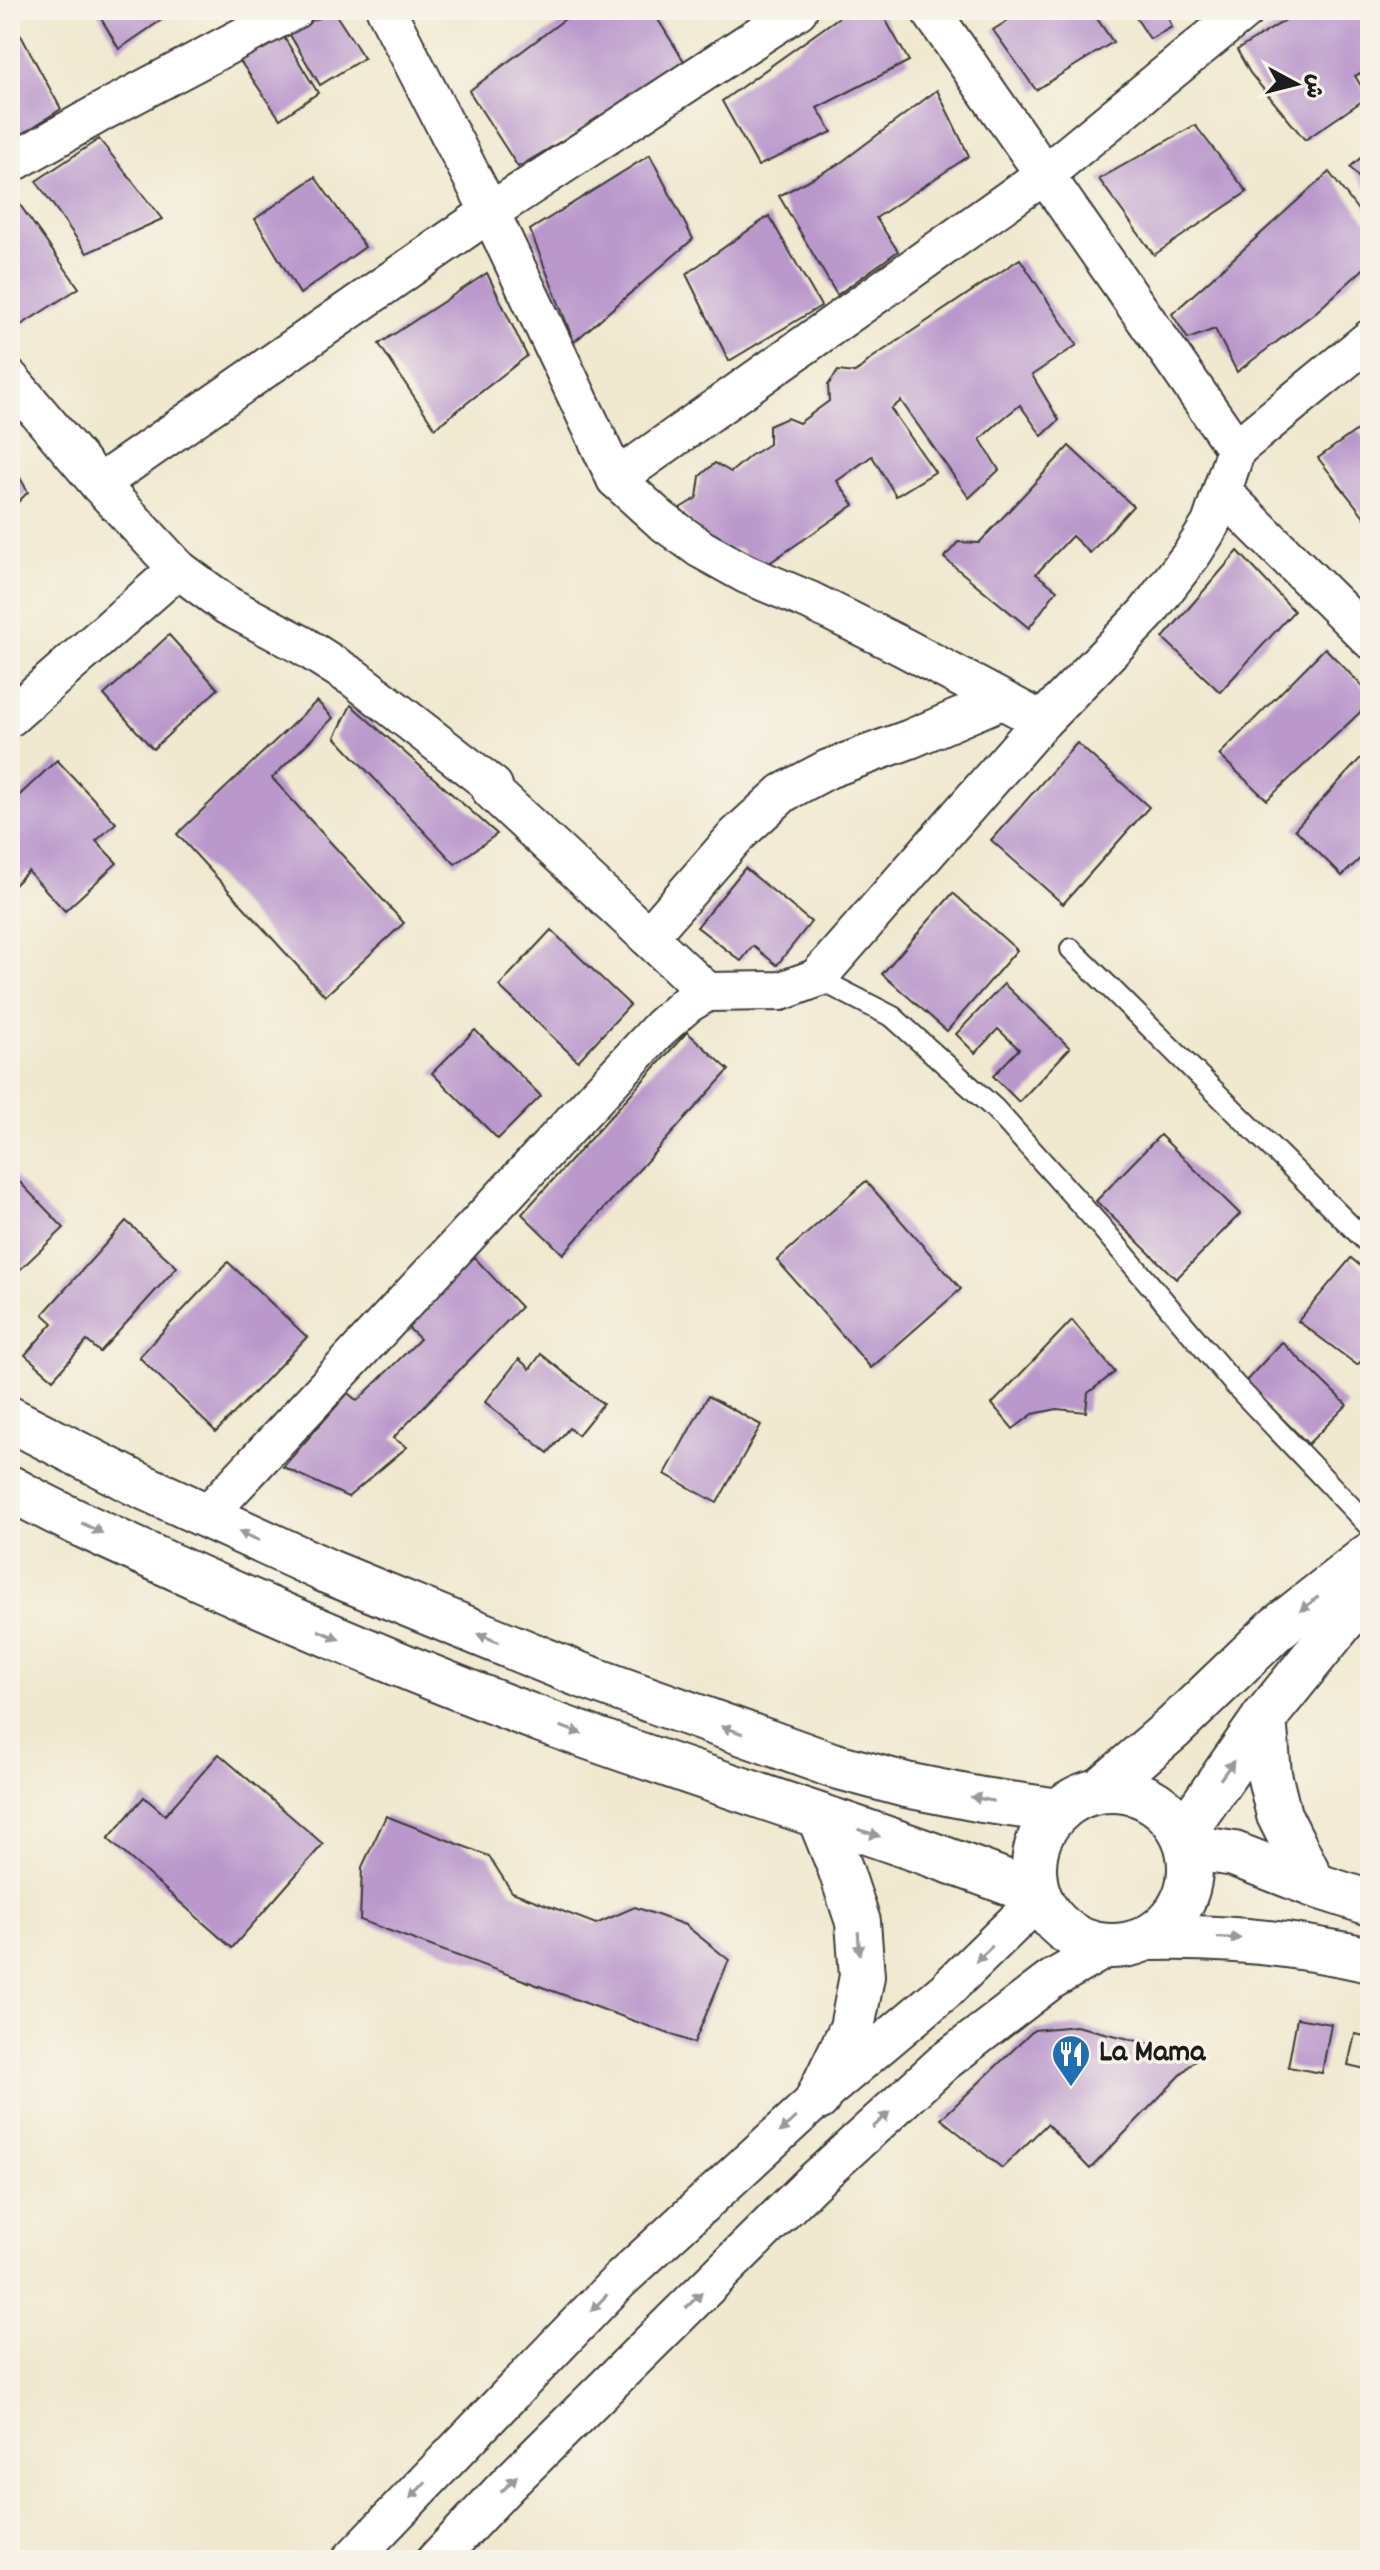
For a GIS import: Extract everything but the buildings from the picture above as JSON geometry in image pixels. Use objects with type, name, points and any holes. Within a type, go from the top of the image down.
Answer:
[{"type":"main road","points":[[10,1419],[206,1516],[453,1624],[718,1726],[832,1765],[906,1785],[1059,1811]]},
{"type":"main road","points":[[10,1488],[150,1556],[413,1670],[547,1722],[892,1840],[1038,1897]]},
{"type":"main road","points":[[1101,1790],[1173,1728],[1276,1629],[1370,1555]]},
{"type":"main road","points":[[1185,1840],[1264,1718],[1370,1587]]},
{"type":"main road","points":[[1264,1718],[1269,1774],[1279,1815],[1314,1885]]},
{"type":"main road","points":[[1151,1938],[1171,1921],[1185,1899],[1191,1873],[1185,1840],[1169,1814],[1149,1798],[1125,1790],[1101,1790],[1078,1797],[1059,1811],[1044,1828],[1036,1849],[1034,1872],[1038,1897],[1055,1923],[1079,1940],[1107,1948],[1151,1938],[1244,1938],[1370,1960]]},
{"type":"main road","points":[[818,2098],[852,2028],[862,1976],[858,1922],[819,1816]]},
{"type":"main road","points":[[1185,1840],[1234,1854],[1370,1903]]},
{"type":"street","points":[[10,164],[294,10]]},
{"type":"street","points":[[386,10],[490,212],[616,479],[661,520],[701,549],[746,574],[810,601],[903,647],[1042,721]]},
{"type":"street","points":[[99,484],[490,212],[798,10]]},
{"type":"street","points":[[930,10],[1236,449]]},
{"type":"street","points":[[616,479],[1044,175],[1245,10]]},
{"type":"street","points":[[206,1516],[661,1027],[687,1004],[707,992],[781,991],[817,978],[1042,721],[1146,614],[1211,524],[1236,449],[1370,339]]},
{"type":"street","points":[[10,379],[99,484],[178,569],[228,606],[302,645],[354,678],[493,786],[491,790],[707,992]]},
{"type":"street","points":[[1223,493],[1370,639]]},
{"type":"street","points":[[10,717],[178,569]]},
{"type":"street","points":[[648,937],[737,835],[783,793],[828,769],[910,739],[1001,700]]},
{"type":"street","points":[[351,2560],[620,2280],[818,2098],[946,1990],[1038,1897]]},
{"type":"street","points":[[436,2560],[509,2483],[812,2183],[944,2062],[1051,1980],[1107,1948]]},
{"type":"lane","points":[[1071,949],[1370,1245]]},
{"type":"lane","points":[[817,978],[893,1017],[995,1109],[1101,1227],[1235,1385],[1370,1527]]},
{"type":"place","name":"La Mama","points":[[1071,2088]]}]
